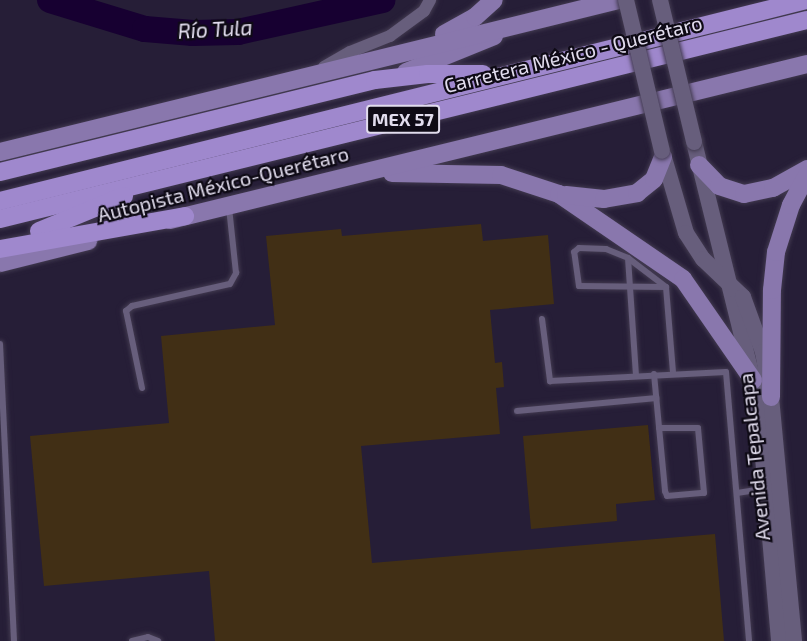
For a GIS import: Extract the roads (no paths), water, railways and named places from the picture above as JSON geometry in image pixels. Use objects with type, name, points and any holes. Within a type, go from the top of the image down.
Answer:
[{"type":"highway","name":"Carretera México - Querétaro","points":[[0,201],[807,0]]},
{"type":"highway","name":"Carretera México - Querétaro","points":[[0,219],[807,20]]},
{"type":"highway","points":[[0,172],[383,79],[437,73],[499,75]]},
{"type":"highway","points":[[0,244],[93,211],[156,180]]},
{"type":"highway","points":[[0,249],[185,216]]},
{"type":"main road","points":[[423,45],[475,17],[494,0]]},
{"type":"main road","points":[[0,152],[423,45],[619,0]]},
{"type":"main road","name":"Avenida Tepalcapa","points":[[626,0],[662,154],[686,233],[703,259],[727,279],[743,297],[754,319],[771,397],[794,641]]},
{"type":"main road","name":"Avenida Tepalcapa","points":[[660,0],[753,380],[766,488],[780,641]]},
{"type":"main road","points":[[383,79],[459,53],[519,23]]},
{"type":"main road","name":"Autopista México-Querétaro","points":[[0,263],[807,64]]},
{"type":"main road","points":[[363,173],[485,174],[521,180],[559,194],[589,198],[630,196],[654,179],[662,154]]},
{"type":"main road","points":[[699,165],[719,186],[744,194],[773,188],[807,169]]},
{"type":"main road","points":[[771,397],[772,290],[776,252],[791,206],[807,175]]},
{"type":"main road","points":[[559,194],[683,279],[753,380]]},
{"type":"street","points":[[318,71],[350,52],[390,36],[427,5]]},
{"type":"lane","points":[[142,388],[126,311],[132,306],[230,284],[236,273],[229,206]]},
{"type":"lane","points":[[666,287],[579,286],[574,252],[579,248],[606,249],[628,258],[666,287],[673,372]]},
{"type":"lane","points":[[628,258],[636,376]]},
{"type":"lane","points":[[542,319],[550,381],[720,371],[729,378],[749,641]]},
{"type":"lane","points":[[0,344],[6,427],[2,464],[14,641]]},
{"type":"lane","points":[[654,374],[659,428],[667,496],[704,493],[698,428],[659,428]]},
{"type":"lane","points":[[517,411],[656,398]]},
{"type":"lane","points":[[737,493],[766,488]]},
{"type":"lane","points":[[132,641],[148,637],[158,641]]},
{"type":"waterway","name":"Río Tula","points":[[50,0],[145,29],[193,33],[238,32],[382,0]]}]
